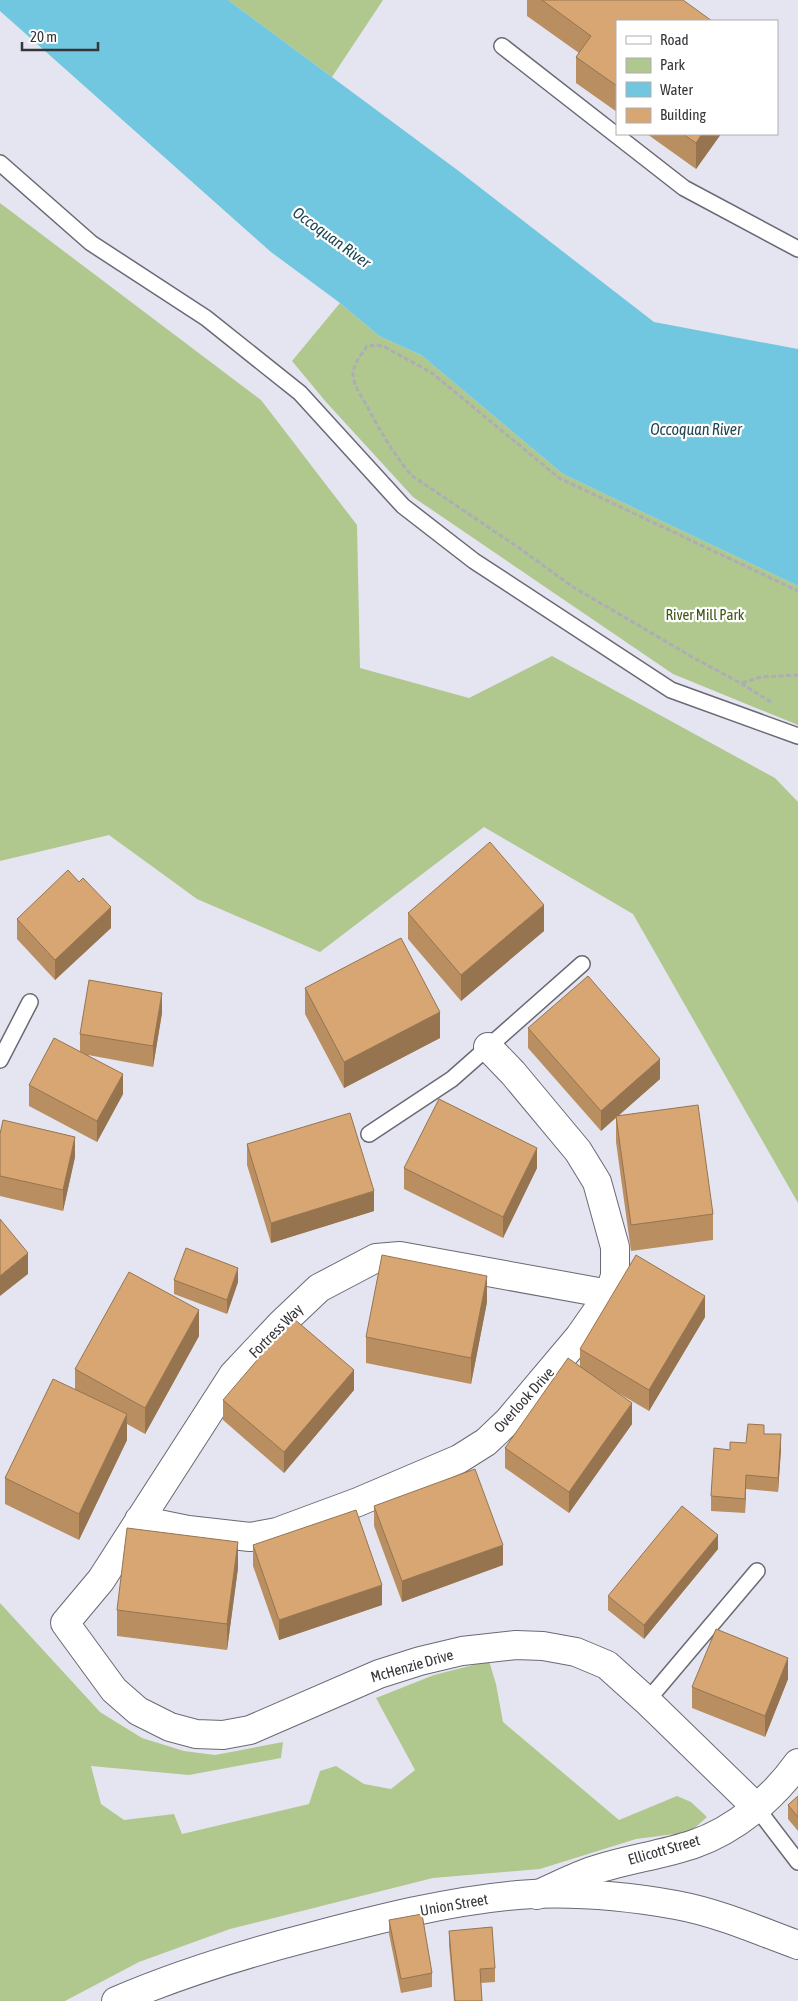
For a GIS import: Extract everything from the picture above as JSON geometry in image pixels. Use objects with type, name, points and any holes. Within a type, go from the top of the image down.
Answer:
[{"type":"street","name":"Overlook Drive","points":[[140,1520],[188,1530],[250,1537],[277,1532],[358,1502],[460,1459],[486,1442],[508,1420],[579,1337],[609,1294],[614,1276],[616,1255],[597,1182],[578,1151],[513,1072],[488,1047]]},
{"type":"street","name":"Fortress Way","points":[[65,1623],[101,1580],[234,1375],[280,1325],[319,1288],[376,1258],[400,1256],[609,1294]]},
{"type":"street","name":"McHenzie Drive","points":[[65,1623],[114,1690],[138,1711],[170,1727],[196,1734],[223,1734],[250,1730],[378,1674],[462,1651],[516,1645],[543,1646],[576,1652],[607,1665],[647,1701],[756,1807]]},
{"type":"street","name":"Ellicott Street","points":[[538,1895],[586,1873],[694,1844],[724,1830],[756,1807],[789,1775],[798,1763]]},
{"type":"street","name":"Union Street","points":[[116,2001],[162,1981],[244,1954],[334,1930],[446,1905],[517,1896],[600,1896],[677,1906],[728,1918],[798,1945]]},
{"type":"lane","points":[[502,46],[616,135]]},
{"type":"lane","points":[[616,135],[684,188],[798,249]]},
{"type":"lane","points":[[0,164],[90,243],[206,318],[300,393],[403,506],[474,561],[671,690],[798,736]]},
{"type":"lane","points":[[369,1134],[452,1079],[582,964]]},
{"type":"lane","points":[[0,1060],[30,1002]]},
{"type":"lane","points":[[647,1701],[757,1572]]},
{"type":"lane","points":[[756,1807],[798,1862]]},
{"type":"path","points":[[798,591],[559,478],[456,392],[413,361],[377,345],[367,346],[355,364],[353,376],[380,433],[397,459],[411,475],[433,491],[519,548],[573,587],[718,672],[742,684],[761,678],[798,675]]},
{"type":"green space","points":[[228,0],[383,0],[332,77]]},
{"type":"green space","points":[[0,203],[261,400],[357,525],[360,668],[469,698],[552,656],[775,778],[798,802],[798,1203],[633,914],[484,827],[320,952],[197,899],[109,835],[0,861]]},
{"type":"green space","name":"River Mill Park","points":[[340,303],[379,336],[421,355],[563,474],[798,586],[798,725],[673,674],[413,497],[326,402],[292,361]]},
{"type":"green space","points":[[0,1603],[100,1712],[142,1738],[184,1751],[215,1755],[283,1742],[281,1758],[189,1775],[91,1766],[101,1804],[124,1820],[174,1814],[182,1834],[309,1804],[320,1771],[336,1766],[364,1784],[391,1789],[415,1770],[376,1698],[434,1675],[489,1661],[496,1684],[503,1722],[619,1820],[677,1796],[691,1802],[707,1817],[690,1832],[636,1839],[540,1869],[433,1878],[230,1929],[139,1962],[65,2001],[0,2001]]},
{"type":"water","name":"Occoquan River","points":[[0,0],[228,0],[460,172],[654,322],[798,349],[798,586],[563,474],[421,355],[379,336],[340,303],[271,252],[0,11]]},
{"type":"building","points":[[542,0],[683,0],[711,20],[616,20],[616,85],[576,57],[591,36]]},
{"type":"building","points":[[684,135],[701,135],[696,143]]},
{"type":"building","points":[[490,842],[544,905],[461,975],[408,913]]},
{"type":"building","points":[[68,870],[79,882],[83,878],[111,907],[55,960],[17,919]]},
{"type":"building","points":[[401,938],[440,1012],[344,1062],[305,988]]},
{"type":"building","points":[[588,976],[660,1059],[601,1111],[528,1028]]},
{"type":"building","points":[[89,980],[162,993],[153,1046],[80,1034]]},
{"type":"building","points":[[54,1038],[123,1074],[97,1121],[29,1085]]},
{"type":"building","points":[[439,1099],[537,1148],[503,1217],[404,1168]]},
{"type":"building","points":[[698,1105],[713,1214],[631,1225],[616,1116]]},
{"type":"building","points":[[350,1113],[374,1191],[271,1223],[247,1144]]},
{"type":"building","points":[[3,1120],[75,1137],[63,1190],[0,1176],[0,1134]]},
{"type":"building","points":[[0,1219],[28,1253],[0,1276]]},
{"type":"building","points":[[186,1248],[238,1268],[227,1300],[174,1280]]},
{"type":"building","points":[[382,1255],[487,1276],[471,1358],[366,1337]]},
{"type":"building","points":[[636,1255],[705,1296],[649,1390],[580,1349]]},
{"type":"building","points":[[129,1272],[199,1310],[145,1408],[75,1369]]},
{"type":"building","points":[[293,1318],[354,1370],[284,1452],[223,1400]]},
{"type":"building","points":[[568,1358],[632,1403],[569,1492],[505,1448]]},
{"type":"building","points":[[53,1379],[127,1414],[79,1514],[5,1478]]},
{"type":"building","points":[[748,1424],[764,1425],[764,1434],[781,1434],[778,1478],[746,1475],[745,1499],[711,1496],[714,1448],[730,1450],[730,1442],[746,1443]]},
{"type":"building","points":[[475,1469],[503,1545],[402,1581],[374,1506]]},
{"type":"building","points":[[682,1506],[718,1535],[644,1625],[608,1596]]},
{"type":"building","points":[[356,1510],[382,1585],[279,1620],[253,1545]]},
{"type":"building","points":[[127,1528],[238,1542],[227,1624],[117,1610]]},
{"type":"building","points":[[716,1629],[788,1658],[765,1716],[692,1687]]},
{"type":"building","points":[[798,1796],[798,1817],[788,1805]]},
{"type":"building","points":[[422,1914],[432,1973],[401,1979],[389,1920]]},
{"type":"building","points":[[492,1927],[495,1968],[480,1969],[482,2001],[455,2001],[449,1931]]}]
